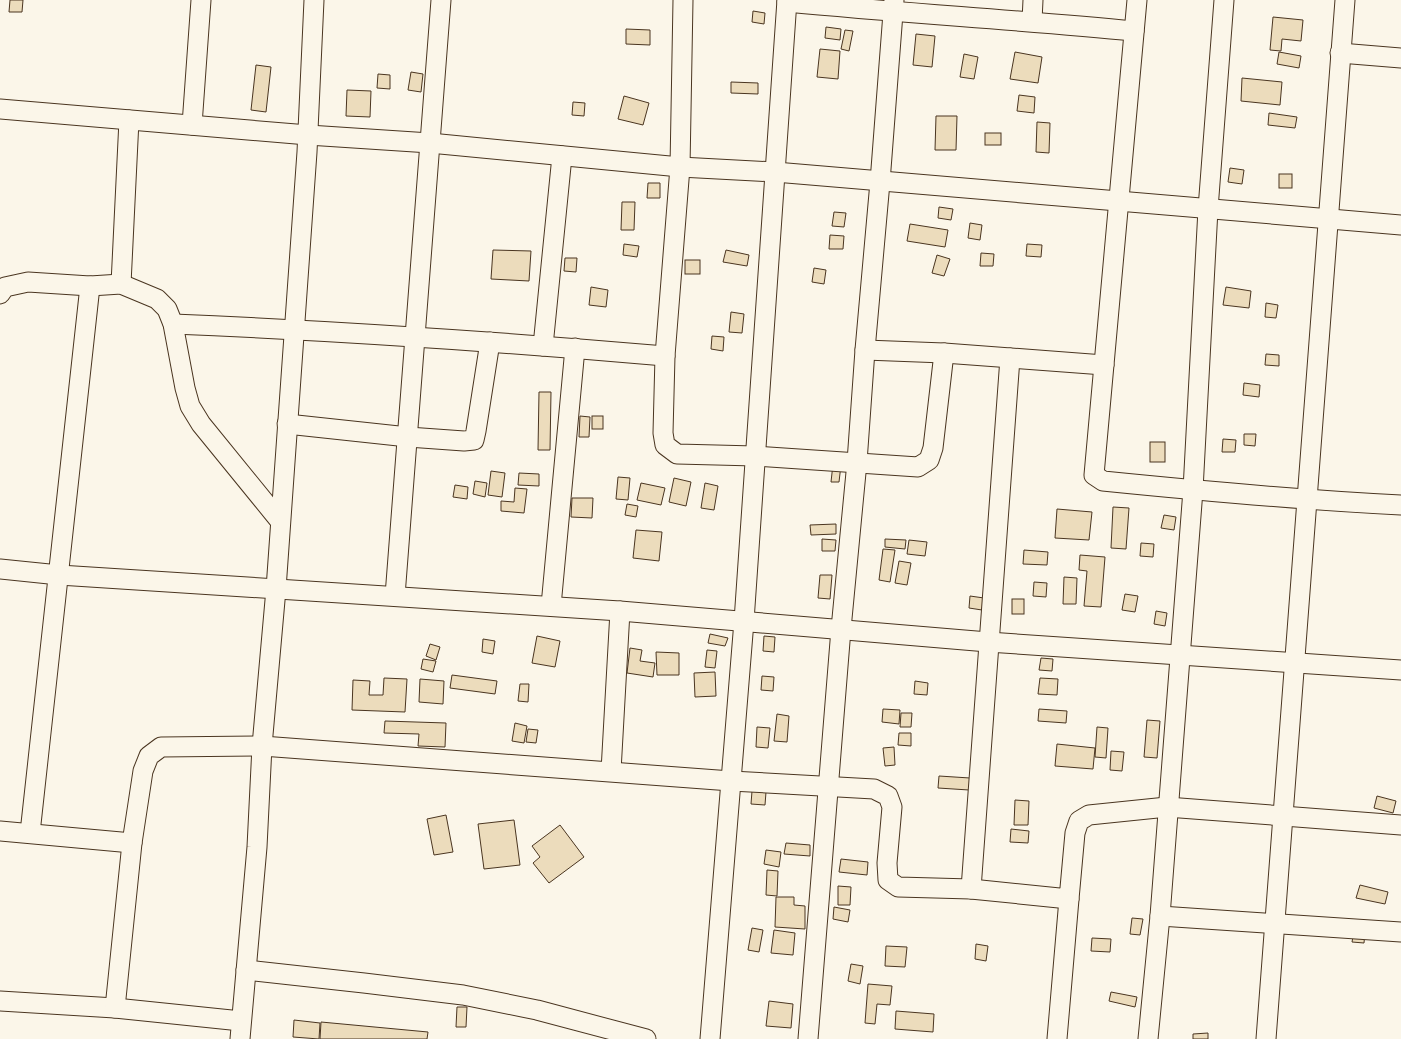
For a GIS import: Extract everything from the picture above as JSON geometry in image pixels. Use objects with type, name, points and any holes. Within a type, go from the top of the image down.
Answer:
[{"type":"street","points":[[192,126],[201,0]]},
{"type":"street","points":[[0,1001],[115,1008],[240,1030],[257,847],[262,746],[276,589],[308,135],[314,0]]},
{"type":"street","points":[[395,596],[441,0]]},
{"type":"street","points":[[684,0],[680,167],[665,356],[663,433],[665,445],[677,454],[756,456],[918,467],[929,460],[933,448],[944,353]]},
{"type":"street","points":[[1032,21],[1034,0]]},
{"type":"street","points":[[1137,0],[1094,475],[1103,481],[1193,490],[1306,500],[1401,505]]},
{"type":"street","points":[[1148,1039],[1160,916],[1193,490],[1208,209],[1224,0]]},
{"type":"street","points":[[1266,1039],[1344,0]]},
{"type":"street","points":[[710,1039],[744,621],[787,1],[963,8],[1032,21],[1134,31]]},
{"type":"street","points":[[808,1039],[894,6]]},
{"type":"street","points":[[1340,53],[1401,58]]},
{"type":"street","points":[[0,109],[430,144],[680,167],[775,172],[1401,225]]},
{"type":"street","points":[[121,284],[129,120]]},
{"type":"street","points":[[543,346],[562,156]]},
{"type":"street","points":[[0,294],[4,287],[28,282],[90,286],[121,284],[157,299],[166,309],[174,324],[190,406],[202,424],[280,521]]},
{"type":"street","points":[[30,833],[90,286]]},
{"type":"street","points":[[174,324],[294,329],[665,356]]},
{"type":"street","points":[[287,424],[408,437],[474,440],[490,342]]},
{"type":"street","points":[[551,606],[575,348]]},
{"type":"street","points":[[864,350],[944,353],[1104,365]]},
{"type":"street","points":[[971,889],[1010,358]]},
{"type":"street","points":[[0,569],[59,575],[551,606],[988,642],[1401,670]]},
{"type":"street","points":[[611,771],[620,611]]},
{"type":"street","points":[[115,1008],[132,843],[143,771],[149,756],[161,747],[262,746],[829,788],[874,789],[888,796],[892,807],[887,863],[888,880],[898,887],[971,889],[1069,899]]},
{"type":"street","points":[[1057,1039],[1075,833],[1079,821],[1089,815],[1167,808],[1401,825]]},
{"type":"street","points":[[0,831],[132,843]]},
{"type":"street","points":[[1160,916],[1274,922],[1401,932]]},
{"type":"street","points":[[246,970],[364,982],[463,996],[537,1010],[646,1039]]},
{"type":"building","points":[[10,0],[23,0],[22,12],[9,12]]},
{"type":"building","points":[[753,11],[765,13],[764,24],[752,22]]},
{"type":"building","points":[[1273,17],[1303,20],[1301,41],[1282,39],[1281,51],[1270,50]]},
{"type":"building","points":[[826,27],[841,29],[840,40],[825,38]]},
{"type":"building","points":[[626,29],[650,30],[650,45],[626,44]]},
{"type":"building","points":[[845,30],[853,31],[849,51],[841,49]]},
{"type":"building","points":[[916,34],[935,36],[932,67],[913,65]]},
{"type":"building","points":[[820,49],[840,51],[838,79],[817,77]]},
{"type":"building","points":[[1015,52],[1042,57],[1038,83],[1010,79]]},
{"type":"building","points":[[1279,52],[1301,56],[1299,68],[1277,64]]},
{"type":"building","points":[[964,54],[978,57],[974,79],[960,77]]},
{"type":"building","points":[[256,65],[271,67],[266,112],[251,110]]},
{"type":"building","points":[[411,72],[423,74],[421,92],[408,90]]},
{"type":"building","points":[[378,74],[390,75],[390,89],[377,88]]},
{"type":"building","points":[[1242,78],[1282,82],[1280,105],[1241,101]]},
{"type":"building","points":[[731,82],[758,83],[758,94],[731,93]]},
{"type":"building","points":[[347,90],[371,91],[370,117],[346,116]]},
{"type":"building","points":[[1019,95],[1035,97],[1034,113],[1017,111]]},
{"type":"building","points":[[624,96],[649,103],[643,125],[618,119]]},
{"type":"building","points":[[573,102],[585,103],[584,116],[572,115]]},
{"type":"building","points":[[1269,113],[1297,117],[1295,128],[1268,125]]},
{"type":"building","points":[[936,116],[957,116],[956,150],[935,150]]},
{"type":"building","points":[[1037,122],[1050,123],[1049,153],[1036,152]]},
{"type":"building","points":[[985,133],[1001,133],[1001,145],[985,145]]},
{"type":"building","points":[[1230,168],[1244,170],[1242,184],[1228,182]]},
{"type":"building","points":[[1279,174],[1292,174],[1292,188],[1279,188]]},
{"type":"building","points":[[648,183],[660,183],[660,198],[647,198]]},
{"type":"building","points":[[622,202],[635,202],[634,230],[621,230]]},
{"type":"building","points":[[939,207],[953,209],[951,220],[938,218]]},
{"type":"building","points":[[834,212],[846,213],[844,227],[832,226]]},
{"type":"building","points":[[970,223],[982,225],[980,240],[968,238]]},
{"type":"building","points":[[910,224],[948,230],[945,247],[907,241]]},
{"type":"building","points":[[830,235],[844,236],[843,249],[829,249]]},
{"type":"building","points":[[624,244],[639,246],[637,257],[623,255]]},
{"type":"building","points":[[1027,244],[1042,245],[1041,257],[1026,256]]},
{"type":"building","points":[[493,250],[531,251],[529,281],[491,279]]},
{"type":"building","points":[[726,250],[749,255],[747,266],[723,262]]},
{"type":"building","points":[[981,253],[994,254],[993,266],[980,266]]},
{"type":"building","points":[[937,255],[950,259],[944,276],[932,273]]},
{"type":"building","points":[[565,258],[577,258],[576,272],[564,271]]},
{"type":"building","points":[[685,260],[700,260],[700,274],[685,274]]},
{"type":"building","points":[[814,268],[826,270],[824,284],[812,282]]},
{"type":"building","points":[[591,287],[608,290],[606,307],[589,305]]},
{"type":"building","points":[[1226,287],[1251,291],[1249,308],[1223,305]]},
{"type":"building","points":[[1266,303],[1278,305],[1276,318],[1265,317]]},
{"type":"building","points":[[731,312],[744,314],[742,333],[729,332]]},
{"type":"building","points":[[712,336],[724,337],[723,351],[711,349]]},
{"type":"building","points":[[1266,354],[1279,355],[1279,366],[1265,365]]},
{"type":"building","points":[[1244,383],[1260,385],[1259,397],[1243,395]]},
{"type":"building","points":[[539,392],[551,392],[550,450],[538,450]]},
{"type":"building","points":[[580,416],[590,417],[589,437],[579,437]]},
{"type":"building","points":[[592,416],[603,416],[603,429],[592,429]]},
{"type":"building","points":[[1244,434],[1256,434],[1255,446],[1244,445]]},
{"type":"building","points":[[1223,439],[1236,440],[1235,452],[1222,452]]},
{"type":"building","points":[[1150,442],[1165,442],[1165,462],[1150,462]]},
{"type":"building","points":[[833,464],[841,465],[839,482],[831,482]]},
{"type":"building","points":[[491,471],[505,473],[502,497],[488,495]]},
{"type":"building","points":[[519,473],[539,474],[539,486],[518,485]]},
{"type":"building","points":[[618,477],[630,478],[628,500],[616,499]]},
{"type":"building","points":[[674,478],[691,482],[686,506],[669,502]]},
{"type":"building","points":[[475,481],[487,483],[485,497],[473,494]]},
{"type":"building","points":[[641,483],[665,488],[661,505],[637,500]]},
{"type":"building","points":[[705,483],[718,486],[714,510],[701,508]]},
{"type":"building","points":[[455,485],[468,487],[467,499],[453,497]]},
{"type":"building","points":[[515,488],[527,489],[524,513],[501,511],[501,501],[514,502]]},
{"type":"building","points":[[572,498],[593,498],[592,518],[571,517]]},
{"type":"building","points":[[627,504],[638,506],[636,517],[625,515]]},
{"type":"building","points":[[1113,507],[1129,508],[1126,549],[1111,548]]},
{"type":"building","points":[[1057,509],[1092,512],[1089,540],[1055,538]]},
{"type":"building","points":[[1164,515],[1176,517],[1174,530],[1161,528]]},
{"type":"building","points":[[836,524],[836,534],[811,535],[810,525]]},
{"type":"building","points":[[636,530],[662,532],[659,561],[633,558]]},
{"type":"building","points":[[822,539],[836,540],[835,551],[822,551]]},
{"type":"building","points":[[885,539],[906,540],[905,549],[885,547]]},
{"type":"building","points":[[909,540],[927,542],[925,556],[907,554]]},
{"type":"building","points":[[1141,543],[1154,544],[1153,557],[1140,556]]},
{"type":"building","points":[[883,549],[895,550],[890,582],[879,580]]},
{"type":"building","points":[[1024,550],[1048,552],[1047,565],[1023,564]]},
{"type":"building","points":[[1080,555],[1105,557],[1101,607],[1084,606],[1087,571],[1079,570]]},
{"type":"building","points":[[899,561],[911,563],[907,585],[895,583]]},
{"type":"building","points":[[820,575],[832,575],[830,599],[818,598]]},
{"type":"building","points":[[1064,577],[1077,578],[1076,604],[1063,604]]},
{"type":"building","points":[[1034,582],[1047,583],[1046,597],[1033,596]]},
{"type":"building","points":[[1125,594],[1138,596],[1135,612],[1122,610]]},
{"type":"building","points":[[970,596],[984,598],[982,610],[969,608]]},
{"type":"building","points":[[1012,599],[1024,599],[1024,614],[1012,614]]},
{"type":"building","points":[[1156,611],[1167,613],[1165,626],[1154,624]]},
{"type":"building","points":[[710,634],[728,638],[725,646],[708,643]]},
{"type":"building","points":[[537,636],[560,641],[555,667],[532,663]]},
{"type":"building","points":[[764,636],[775,637],[774,652],[763,651]]},
{"type":"building","points":[[483,639],[495,641],[493,654],[482,652]]},
{"type":"building","points":[[430,644],[440,647],[436,660],[426,656]]},
{"type":"building","points":[[630,648],[642,650],[640,661],[655,663],[653,677],[627,673]]},
{"type":"building","points":[[707,650],[717,651],[715,668],[705,667]]},
{"type":"building","points":[[656,652],[679,653],[679,675],[657,675]]},
{"type":"building","points":[[1041,658],[1053,659],[1052,671],[1039,670]]},
{"type":"building","points":[[423,659],[436,661],[433,672],[421,669]]},
{"type":"building","points":[[715,672],[716,696],[695,697],[694,673]]},
{"type":"building","points":[[452,675],[497,681],[495,694],[450,688]]},
{"type":"building","points":[[762,676],[774,677],[773,691],[761,690]]},
{"type":"building","points":[[384,678],[407,679],[405,712],[352,710],[353,680],[370,681],[369,695],[383,695]]},
{"type":"building","points":[[1040,678],[1058,679],[1057,695],[1038,694]]},
{"type":"building","points":[[420,679],[444,681],[443,704],[419,702]]},
{"type":"building","points":[[915,681],[928,683],[927,695],[914,694]]},
{"type":"building","points":[[520,684],[529,684],[528,702],[518,701]]},
{"type":"building","points":[[883,709],[900,710],[899,724],[882,722]]},
{"type":"building","points":[[1039,709],[1067,711],[1066,723],[1038,721]]},
{"type":"building","points":[[901,713],[912,713],[911,727],[900,727]]},
{"type":"building","points":[[777,714],[789,716],[787,742],[774,741]]},
{"type":"building","points":[[1147,720],[1160,721],[1157,758],[1144,757]]},
{"type":"building","points":[[385,721],[446,723],[445,747],[418,746],[419,734],[384,733]]},
{"type":"building","points":[[515,723],[527,726],[524,743],[512,741]]},
{"type":"building","points":[[757,727],[770,728],[768,748],[756,747]]},
{"type":"building","points":[[1097,727],[1108,728],[1106,758],[1095,757]]},
{"type":"building","points":[[528,729],[538,730],[536,743],[526,742]]},
{"type":"building","points":[[899,733],[911,733],[911,746],[898,745]]},
{"type":"building","points":[[1057,744],[1095,748],[1093,769],[1055,766]]},
{"type":"building","points":[[894,747],[895,765],[885,766],[883,748]]},
{"type":"building","points":[[1111,751],[1124,752],[1122,771],[1110,770]]},
{"type":"building","points":[[939,776],[970,778],[969,790],[938,788]]},
{"type":"building","points":[[752,791],[766,792],[765,805],[751,804]]},
{"type":"building","points":[[1377,796],[1396,801],[1393,813],[1374,808]]},
{"type":"building","points":[[1015,800],[1029,801],[1028,825],[1014,825]]},
{"type":"building","points":[[446,815],[453,852],[434,855],[427,819]]},
{"type":"building","points":[[514,820],[520,865],[484,869],[478,824]]},
{"type":"building","points":[[560,825],[584,857],[549,883],[533,863],[540,857],[532,846]]},
{"type":"building","points":[[1011,829],[1029,831],[1028,843],[1010,842]]},
{"type":"building","points":[[786,843],[810,845],[810,856],[784,854]]},
{"type":"building","points":[[766,850],[781,852],[779,867],[764,864]]},
{"type":"building","points":[[841,859],[868,862],[867,875],[839,872]]},
{"type":"building","points":[[767,870],[778,871],[777,896],[766,895]]},
{"type":"building","points":[[1360,885],[1388,892],[1385,904],[1356,898]]},
{"type":"building","points":[[838,886],[851,887],[850,905],[838,905]]},
{"type":"building","points":[[776,897],[794,897],[794,905],[805,906],[805,929],[775,927]]},
{"type":"building","points":[[834,907],[850,910],[848,922],[833,919]]},
{"type":"building","points":[[1132,918],[1143,919],[1140,935],[1130,934]]},
{"type":"building","points":[[752,928],[763,930],[759,952],[748,950]]},
{"type":"building","points":[[774,930],[795,933],[793,955],[771,953]]},
{"type":"building","points":[[1354,931],[1365,932],[1364,943],[1352,942]]},
{"type":"building","points":[[1092,938],[1111,939],[1110,952],[1091,951]]},
{"type":"building","points":[[976,944],[988,946],[986,961],[975,959]]},
{"type":"building","points":[[886,946],[907,947],[905,967],[885,966]]},
{"type":"building","points":[[851,964],[863,966],[860,984],[848,981]]},
{"type":"building","points":[[868,984],[892,986],[890,1005],[877,1004],[875,1024],[865,1023]]},
{"type":"building","points":[[1111,992],[1137,997],[1135,1007],[1109,1001]]},
{"type":"building","points":[[769,1001],[793,1004],[791,1028],[766,1026]]},
{"type":"building","points":[[457,1007],[467,1007],[466,1027],[456,1027]]},
{"type":"building","points":[[896,1011],[934,1014],[933,1032],[895,1029]]},
{"type":"building","points":[[294,1020],[320,1023],[319,1039],[293,1037]]},
{"type":"building","points":[[321,1022],[428,1032],[427,1039],[320,1039]]},
{"type":"building","points":[[1208,1033],[1208,1039],[1193,1039],[1193,1034]]}]
